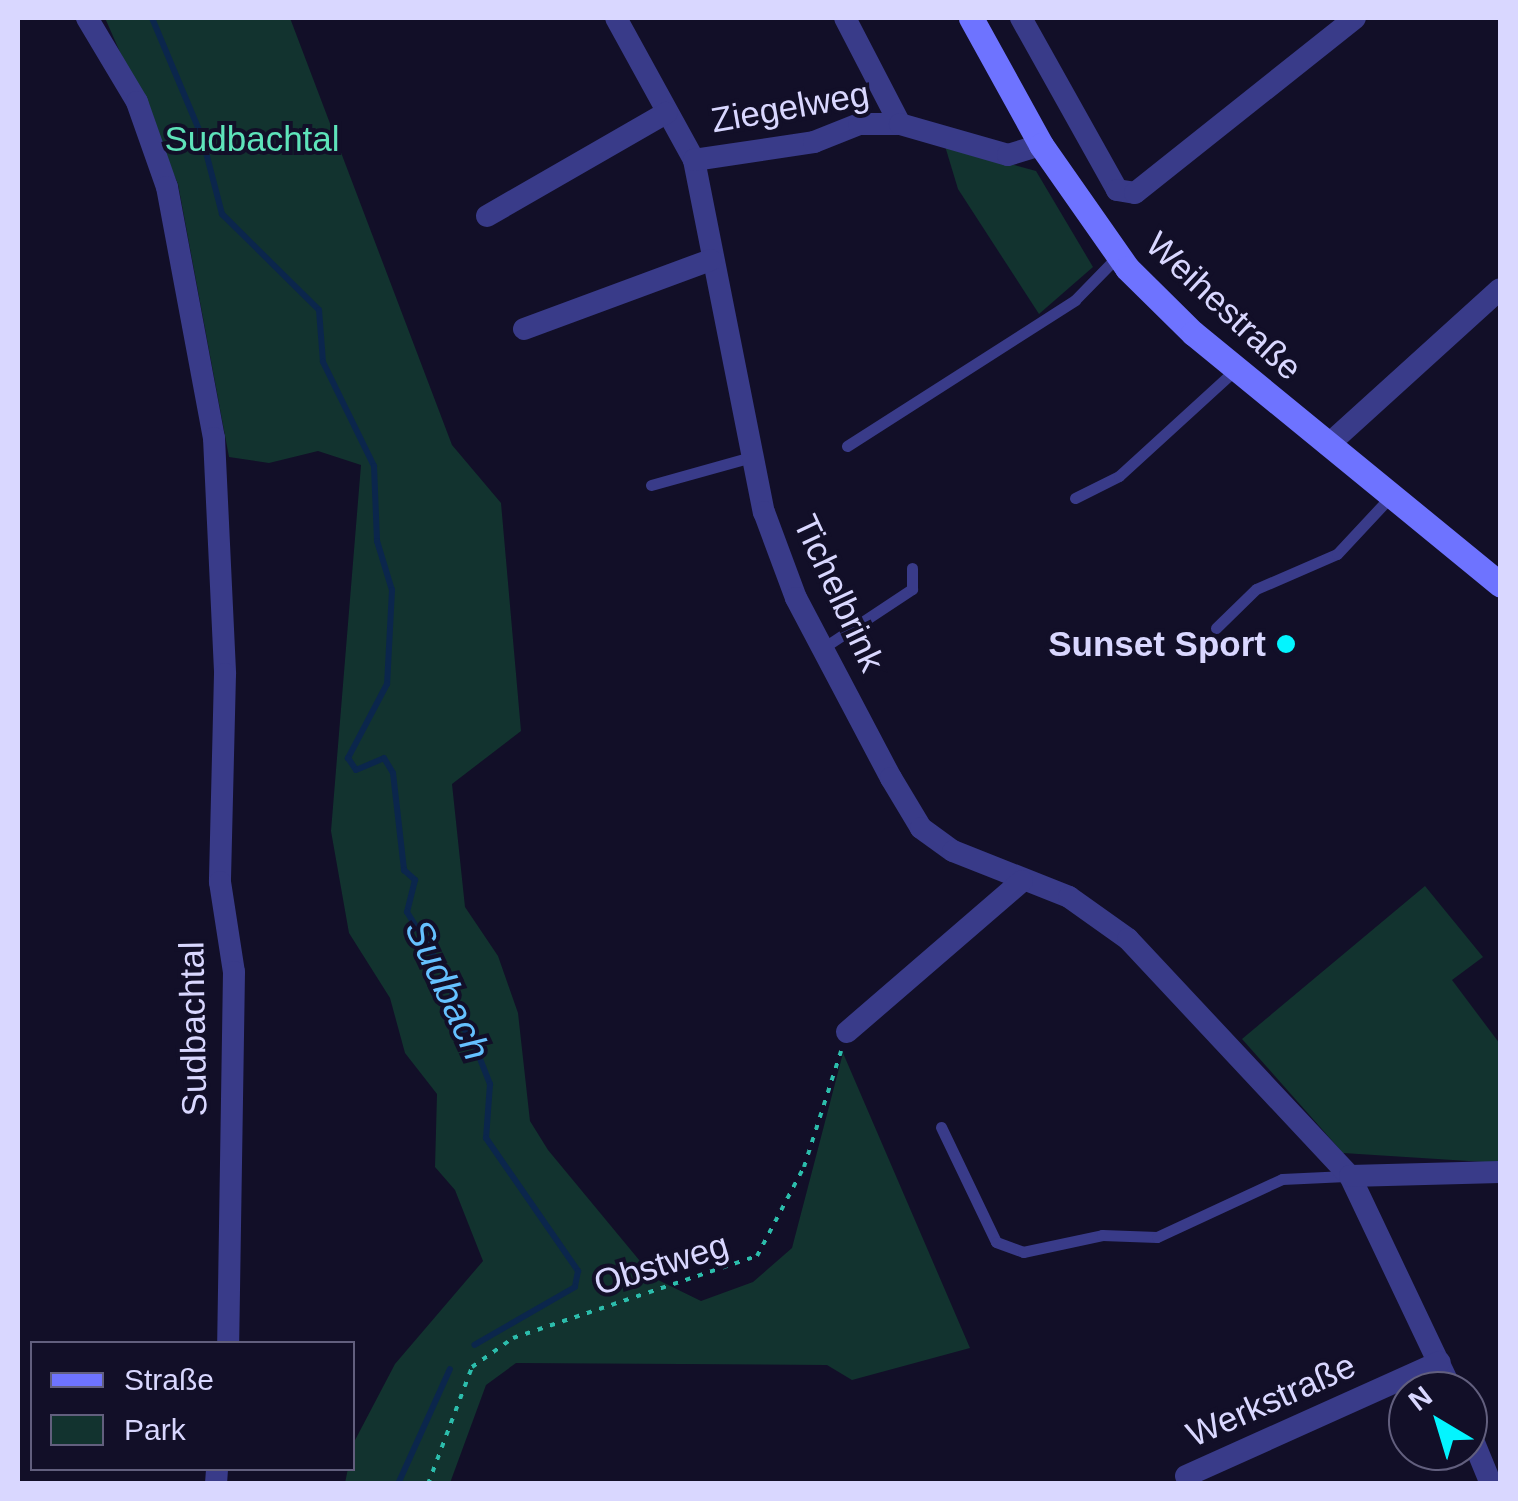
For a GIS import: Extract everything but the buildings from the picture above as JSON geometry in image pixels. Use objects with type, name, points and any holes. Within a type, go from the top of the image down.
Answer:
[{"type":"main road","name":"Weihestraße","points":[[971,18],[1042,145],[1118,256],[1236,369],[1500,584]]},
{"type":"street","name":"Sudbachtal","points":[[87,18],[137,102],[167,187],[214,438],[225,674],[220,882],[234,972],[228,1341]]},
{"type":"street","name":"Tichelbrink","points":[[616,18],[694,160],[748,458],[823,648],[921,828],[1022,881],[1069,897],[1128,939],[1350,1176],[1444,1371]]},
{"type":"street","name":"Ziegelweg","points":[[845,18],[900,124]]},
{"type":"street","points":[[1021,18],[1117,190],[1135,194],[1355,18]]},
{"type":"street","points":[[487,216],[666,113]]},
{"type":"street","name":"Ziegelweg","points":[[694,160],[900,124],[1008,155],[1042,145]]},
{"type":"street","points":[[524,330],[710,260]]},
{"type":"street","points":[[1328,445],[1500,289]]},
{"type":"street","points":[[846,1032],[1022,881]]},
{"type":"street","points":[[1350,1176],[1500,1172]]},
{"type":"street","name":"Werkstraße","points":[[1179,1480],[1440,1362]]},
{"type":"lane","points":[[847,446],[1074,300],[1118,256]]},
{"type":"lane","points":[[1075,498],[1120,476],[1236,369]]},
{"type":"lane","points":[[651,486],[748,458]]},
{"type":"lane","points":[[1216,628],[1256,589],[1337,554],[1391,496]]},
{"type":"lane","points":[[823,648],[912,590],[912,568]]},
{"type":"lane","points":[[941,1127],[996,1242],[1023,1252],[1102,1234],[1157,1237],[1282,1178],[1350,1176]]},
{"type":"path","name":"Obstweg","points":[[428,1484],[472,1367],[513,1338],[758,1256],[804,1166],[846,1032]]},
{"type":"green space","name":"Sudbachtal","points":[[105,18],[290,18],[452,445],[501,503],[521,731],[452,784],[465,907],[498,956],[518,1013],[530,1121],[548,1150],[654,1278],[701,1301],[753,1282],[792,1248],[843,1053],[970,1348],[852,1380],[827,1365],[516,1363],[486,1385],[450,1483],[345,1483],[347,1471],[355,1471],[355,1440],[395,1364],[483,1261],[455,1190],[435,1167],[437,1094],[405,1053],[390,998],[349,933],[331,831],[361,465],[318,451],[269,463],[229,457],[178,184]]},
{"type":"green space","points":[[945,146],[1036,171],[1093,267],[1039,314],[958,189]]},
{"type":"green space","points":[[1425,886],[1483,957],[1452,980],[1500,1044],[1500,1163],[1343,1153],[1242,1039]]},
{"type":"waterway","name":"Sudbach","points":[[152,18],[202,137],[222,214],[319,310],[323,362],[374,466],[377,541],[392,590],[387,684],[348,758],[356,770],[384,758],[393,773],[404,870],[415,880],[407,912],[452,985],[453,1019],[471,1036],[490,1084],[486,1138],[578,1271],[575,1287],[474,1345]]},
{"type":"waterway","name":"Sudbach","points":[[398,1484],[450,1369]]},
{"type":"place","name":"Sunset Sport","points":[[1286,644]]}]
